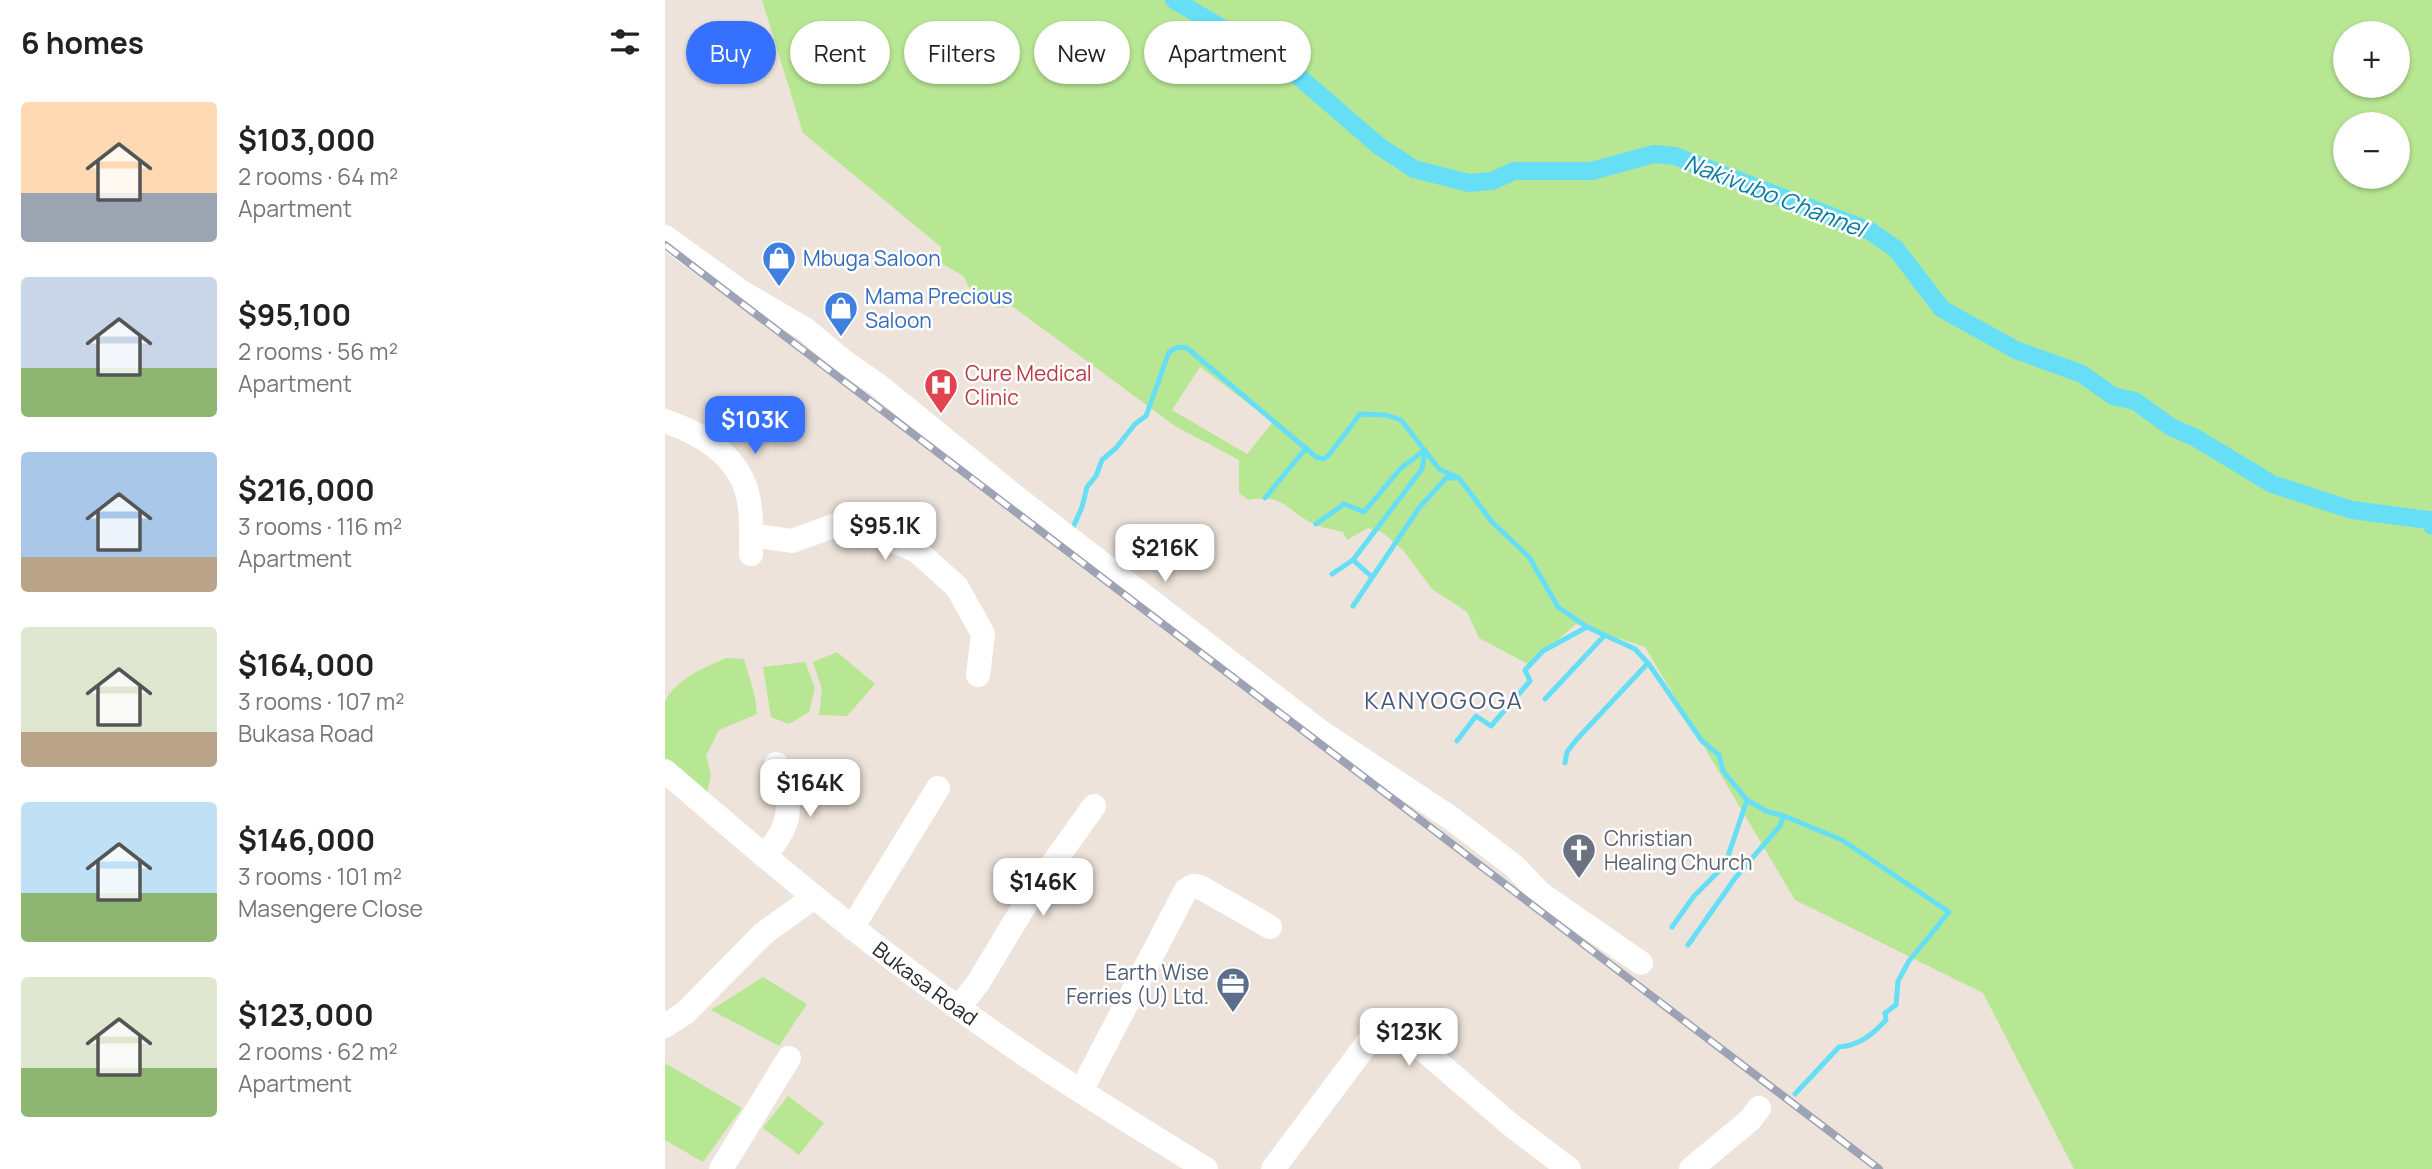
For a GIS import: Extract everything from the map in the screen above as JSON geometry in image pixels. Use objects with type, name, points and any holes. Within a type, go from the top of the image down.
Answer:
[{"type":"street","points":[[665,237],[740,291],[805,329],[1013,495],[1321,732],[1451,818],[1514,866],[1540,893],[1641,963]]},
{"type":"street","points":[[665,421],[706,440],[718,449],[738,472],[748,498],[751,545],[792,541],[847,521],[917,551],[957,587],[983,634],[978,675]]},
{"type":"street","points":[[764,856],[777,841],[787,816],[788,806],[776,764]]},
{"type":"street","name":"Bukasa Road","points":[[665,771],[852,928],[1013,1047],[1206,1169]]},
{"type":"street","points":[[852,928],[938,788]]},
{"type":"street","points":[[960,1007],[978,983],[1034,890],[1094,806]]},
{"type":"street","points":[[1081,1091],[1186,890],[1193,886],[1200,887],[1270,927]]},
{"type":"street","points":[[665,1026],[685,1013],[764,933],[814,897]]},
{"type":"street","points":[[1273,1169],[1371,1038],[1378,1031],[1387,1028],[1399,1031],[1414,1042],[1490,1107],[1569,1169]]},
{"type":"street","points":[[721,1169],[789,1058]]},
{"type":"street","points":[[1691,1169],[1750,1120],[1759,1108]]},
{"type":"green space","points":[[762,0],[2432,0],[2432,1169],[2074,1169],[1983,993],[1795,900],[1645,647],[1576,624],[1530,665],[1479,638],[1467,612],[1432,589],[1403,550],[1383,533],[1368,528],[1347,540],[1343,532],[1314,524],[1276,501],[1249,500],[1239,493],[1239,460],[1175,426],[1012,306],[997,308],[975,298],[963,276],[941,263],[941,247],[803,133],[776,45],[776,21],[768,21]],"holes":[[[1200,367],[1273,422],[1247,454],[1172,410]]]},
{"type":"green space","points":[[837,652],[875,684],[847,716],[819,715],[822,689],[813,662]]},
{"type":"green space","points":[[727,658],[744,659],[757,714],[719,730],[706,756],[711,775],[706,799],[665,763],[665,702],[669,694],[683,681]]},
{"type":"green space","points":[[805,662],[815,688],[809,712],[789,724],[771,717],[763,667]]},
{"type":"green space","points":[[763,977],[807,1004],[779,1046],[711,1010]]},
{"type":"green space","points":[[665,1063],[742,1108],[703,1162],[665,1140]]},
{"type":"green space","points":[[788,1096],[824,1123],[799,1155],[763,1128]]},
{"type":"waterway","name":"Nakivubo Channel","points":[[1174,0],[1284,64],[1379,146],[1414,169],[1469,183],[1492,181],[1514,171],[1592,171],[1654,154],[1675,156],[1870,231],[1896,249],[1942,309],[2016,350],[2082,374],[2113,396],[2135,401],[2171,427],[2196,438],[2272,484],[2352,510],[2429,520],[2432,526]]},
{"type":"waterway","points":[[1071,532],[1087,487],[1096,476],[1102,460],[1116,448],[1135,424],[1146,416],[1169,352],[1178,347],[1187,348],[1316,457],[1323,459],[1329,455],[1360,414],[1386,415],[1401,420],[1439,469],[1459,478],[1492,522],[1529,557],[1558,607],[1587,627],[1635,649],[1648,663],[1702,741],[1719,755],[1723,771],[1747,800],[1766,811],[1842,840],[1949,912],[1909,961],[1898,981],[1896,1005],[1885,1013],[1886,1020],[1865,1038],[1839,1047],[1795,1094]]},
{"type":"waterway","points":[[1265,498],[1306,448]]},
{"type":"waterway","points":[[1316,524],[1344,504],[1364,512],[1401,468],[1425,450]]},
{"type":"waterway","points":[[1332,574],[1353,560],[1422,469],[1425,451]]},
{"type":"waterway","points":[[1353,606],[1419,508],[1446,478],[1456,478]]},
{"type":"waterway","points":[[1353,560],[1372,577]]},
{"type":"waterway","points":[[1457,741],[1476,716],[1491,726],[1530,681],[1525,670],[1543,651],[1587,627]]},
{"type":"waterway","points":[[1545,699],[1605,635]]},
{"type":"waterway","points":[[1565,763],[1567,752],[1577,739],[1648,663]]},
{"type":"waterway","points":[[1672,927],[1694,896],[1725,865],[1747,800]]},
{"type":"waterway","points":[[1688,945],[1736,877],[1780,826],[1784,816]]},
{"type":"railway","points":[[665,245],[1879,1169]]},
{"type":"place","name":"Mbuga Saloon","points":[[779,288]]},
{"type":"place","name":"Mama Precious Saloon","points":[[841,338]]},
{"type":"place","name":"Cure Medical Clinic","points":[[941,415]]},
{"type":"place","name":"Christian Healing Church","points":[[1579,880]]},
{"type":"place","name":"Earth Wise Ferries (U) Ltd.","points":[[1233,1014]]},
{"type":"district","name":"KANYOGOGA","points":[[1444,699]]}]
